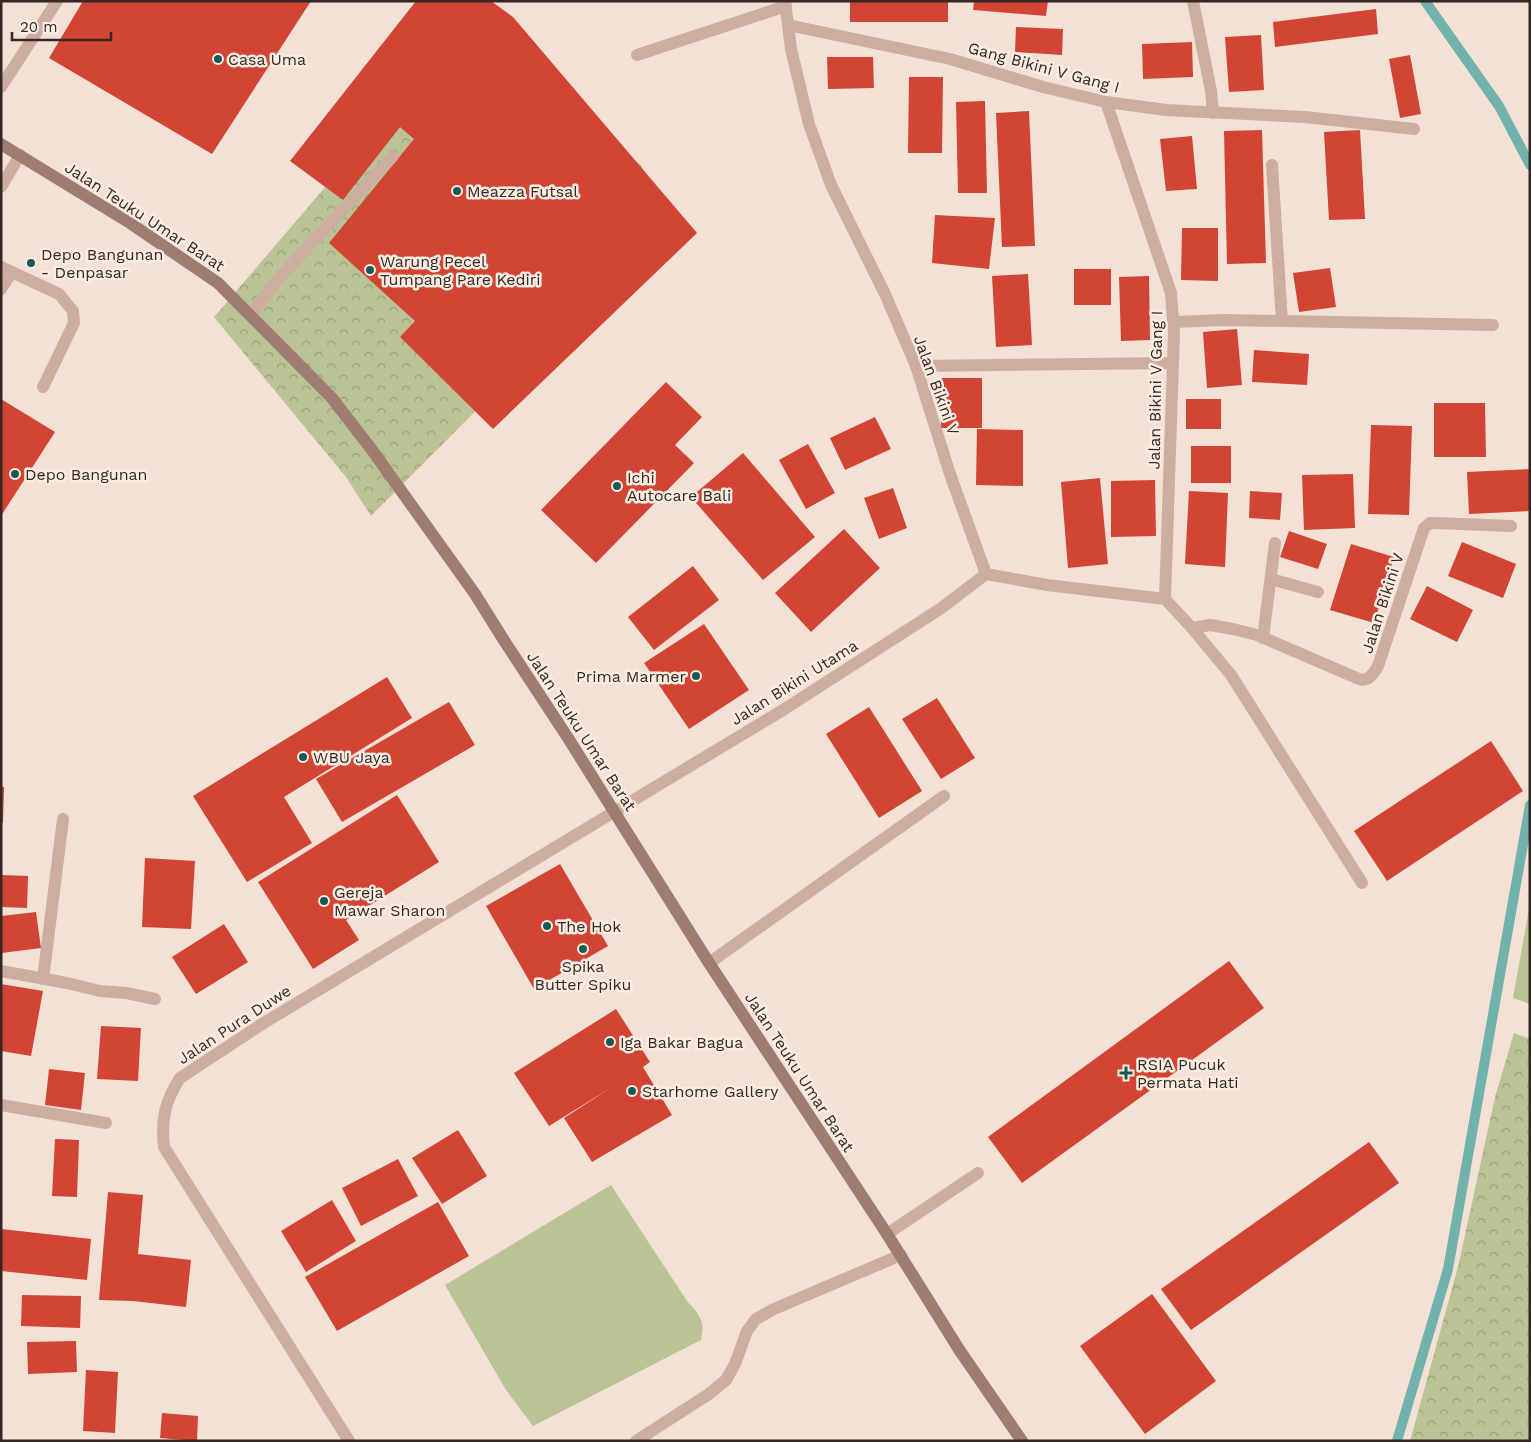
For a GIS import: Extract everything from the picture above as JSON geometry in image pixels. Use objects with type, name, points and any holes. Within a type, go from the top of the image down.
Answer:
[{"type":"main road","name":"Jalan Teuku Umar Barat","points":[[1,144],[130,223],[218,284],[332,398],[372,450],[475,594],[709,963],[901,1255],[960,1350],[1022,1441]]},
{"type":"street","points":[[1,87],[57,1]]},
{"type":"street","points":[[1193,1],[1211,91],[1213,113]]},
{"type":"street","points":[[637,54],[786,4]]},
{"type":"street","name":"Jalan Bikini V","points":[[786,4],[791,49],[809,124],[831,185],[884,294],[916,366],[950,474],[986,574]]},
{"type":"street","name":"Gang Bikini V Gang I","points":[[788,25],[950,59],[1043,87],[1106,102],[1166,110],[1305,117],[1414,129]]},
{"type":"street","name":"Jalan Bikini V Gang I","points":[[1106,102],[1171,293],[1174,322],[1165,599]]},
{"type":"street","points":[[1,187],[20,155]]},
{"type":"street","points":[[251,315],[278,278],[393,156]]},
{"type":"street","points":[[1272,165],[1282,321]]},
{"type":"street","points":[[1,288],[7,270],[59,294],[74,311],[74,324],[43,387]]},
{"type":"street","points":[[1174,322],[1225,320],[1493,325]]},
{"type":"street","points":[[916,366],[1173,364]]},
{"type":"street","name":"Jalan Bikini V","points":[[1192,628],[1210,625],[1233,629],[1263,638],[1359,679],[1367,679],[1372,676],[1378,666],[1424,528],[1430,523],[1511,526]]},
{"type":"street","points":[[1263,638],[1275,543]]},
{"type":"street","points":[[986,574],[1047,585],[1165,599],[1231,675],[1362,883]]},
{"type":"street","name":"Jalan Bikini Utama","points":[[614,811],[791,705],[940,609],[986,574]]},
{"type":"street","points":[[1271,579],[1318,592]]},
{"type":"street","points":[[709,963],[944,796]]},
{"type":"street","name":"Jalan Pura Duwe","points":[[349,1441],[164,1147],[162,1130],[165,1107],[180,1078],[262,1024],[614,811]]},
{"type":"street","points":[[43,979],[63,819]]},
{"type":"street","points":[[1,971],[100,991],[126,993],[155,999]]},
{"type":"street","points":[[1,1104],[106,1123]]},
{"type":"street","points":[[887,1234],[978,1173]]},
{"type":"street","points":[[636,1441],[709,1394],[726,1380],[735,1364],[747,1331],[756,1319],[774,1309],[901,1255]]},
{"type":"green space","points":[[481,5],[579,114],[641,165],[670,216],[371,516],[346,477],[214,317]]},
{"type":"green space","points":[[1530,903],[1530,1004],[1513,998]]},
{"type":"green space","points":[[1514,1033],[1530,1039],[1530,1441],[1410,1441],[1458,1267],[1495,1097]]},
{"type":"green space","points":[[611,1185],[687,1301],[698,1314],[702,1322],[701,1340],[533,1426],[506,1390],[445,1285]]},
{"type":"building","name":"Casa Uma","points":[[83,1],[311,1],[212,154],[49,58]]},
{"type":"building","points":[[416,1],[491,1],[513,17],[697,233],[493,429],[400,337],[415,321],[329,243],[414,139],[400,127],[343,200],[290,161]]},
{"type":"building","points":[[850,1],[948,1],[948,22],[850,22]]},
{"type":"building","points":[[974,1],[1048,1],[1046,16],[973,10]]},
{"type":"building","points":[[1376,9],[1378,34],[1275,47],[1273,22]]},
{"type":"building","points":[[1016,27],[1063,29],[1062,55],[1015,52]]},
{"type":"building","points":[[1261,35],[1264,90],[1229,92],[1225,37]]},
{"type":"building","points":[[1192,42],[1193,77],[1143,79],[1142,44]]},
{"type":"building","points":[[1410,55],[1421,114],[1400,118],[1389,59]]},
{"type":"building","points":[[827,57],[873,57],[874,88],[828,89]]},
{"type":"building","points":[[909,77],[943,77],[942,153],[908,153]]},
{"type":"building","points":[[985,101],[987,193],[958,193],[956,102]]},
{"type":"building","points":[[1029,111],[1035,246],[1002,247],[996,113]]},
{"type":"building","points":[[1262,130],[1266,263],[1227,264],[1224,131]]},
{"type":"building","points":[[1360,130],[1365,219],[1329,220],[1324,132]]},
{"type":"building","points":[[1192,136],[1197,189],[1166,191],[1160,139]]},
{"type":"building","points":[[935,215],[995,218],[989,269],[932,263]]},
{"type":"building","points":[[1182,228],[1218,228],[1218,281],[1181,280]]},
{"type":"building","points":[[1330,268],[1336,307],[1299,312],[1293,273]]},
{"type":"building","points":[[1074,269],[1111,269],[1111,305],[1074,305]]},
{"type":"building","points":[[1028,274],[1032,345],[996,347],[992,276]]},
{"type":"building","points":[[1149,276],[1150,340],[1121,341],[1119,277]]},
{"type":"building","points":[[1237,329],[1242,385],[1207,388],[1203,332]]},
{"type":"building","points":[[1254,350],[1309,354],[1307,385],[1252,382]]},
{"type":"building","points":[[941,378],[982,378],[982,428],[941,428]]},
{"type":"building","name":"Ichi Autocare Bali","points":[[666,382],[702,417],[675,445],[694,463],[596,563],[541,510]]},
{"type":"building","name":"Depo Bangunan","points":[[1,399],[55,432],[1,516]]},
{"type":"building","points":[[1186,399],[1221,399],[1221,429],[1186,429]]},
{"type":"building","points":[[1434,403],[1485,403],[1486,457],[1434,457]]},
{"type":"building","points":[[875,417],[891,449],[845,470],[830,438]]},
{"type":"building","points":[[1371,425],[1412,426],[1409,515],[1368,514]]},
{"type":"building","points":[[977,429],[1023,430],[1023,486],[976,485]]},
{"type":"building","points":[[808,444],[835,493],[806,509],[779,460]]},
{"type":"building","points":[[1191,446],[1231,446],[1231,483],[1191,483]]},
{"type":"building","points":[[743,453],[815,537],[763,580],[691,497]]},
{"type":"building","points":[[1530,469],[1530,511],[1469,514],[1467,472]]},
{"type":"building","points":[[1353,474],[1355,528],[1304,530],[1302,475]]},
{"type":"building","points":[[1100,478],[1108,564],[1068,568],[1061,482]]},
{"type":"building","points":[[1155,480],[1156,536],[1111,537],[1111,481]]},
{"type":"building","points":[[893,488],[907,528],[879,539],[864,498]]},
{"type":"building","points":[[1189,491],[1228,493],[1225,567],[1185,564]]},
{"type":"building","points":[[1250,491],[1282,493],[1280,520],[1249,518]]},
{"type":"building","points":[[844,529],[880,568],[811,632],[775,593]]},
{"type":"building","points":[[1289,531],[1327,544],[1318,569],[1280,557]]},
{"type":"building","points":[[1462,542],[1516,564],[1503,598],[1448,576]]},
{"type":"building","points":[[1351,544],[1394,557],[1374,623],[1330,610]]},
{"type":"building","points":[[693,566],[719,600],[654,650],[628,617]]},
{"type":"building","points":[[1427,586],[1473,610],[1457,642],[1410,619]]},
{"type":"building","name":"Prima Marmer","points":[[704,624],[749,690],[689,729],[644,663]]},
{"type":"building","name":"WBU Jaya","points":[[387,677],[412,718],[284,797],[312,843],[247,882],[193,796]]},
{"type":"building","points":[[937,698],[975,758],[941,779],[902,719]]},
{"type":"building","points":[[449,702],[475,745],[342,822],[316,779]]},
{"type":"building","points":[[869,707],[922,791],[879,818],[826,734]]},
{"type":"building","points":[[1491,741],[1523,791],[1387,881],[1354,831]]},
{"type":"building","points":[[1,787],[4,787],[3,823],[1,823]]},
{"type":"building","name":"Gereja Mawar Sharon","points":[[397,795],[439,862],[346,920],[359,940],[313,969],[258,882]]},
{"type":"building","points":[[145,858],[195,861],[191,929],[142,927]]},
{"type":"building","name":"The Hok","points":[[560,864],[608,946],[534,989],[486,906]]},
{"type":"building","points":[[1,875],[28,876],[27,908],[1,907]]},
{"type":"building","points":[[36,912],[41,948],[2,953],[1,916]]},
{"type":"building","points":[[224,924],[248,962],[196,994],[172,957]]},
{"type":"building","points":[[1229,961],[1264,1008],[1022,1183],[988,1137]]},
{"type":"building","points":[[1,984],[43,991],[31,1056],[1,1051]]},
{"type":"building","points":[[616,1009],[650,1062],[643,1067],[672,1115],[592,1162],[564,1118],[612,1087],[549,1126],[514,1073]]},
{"type":"building","points":[[101,1026],[141,1028],[138,1081],[97,1079]]},
{"type":"building","points":[[49,1069],[85,1073],[81,1110],[45,1105]]},
{"type":"building","points":[[458,1130],[487,1176],[442,1204],[412,1158]]},
{"type":"building","points":[[55,1139],[79,1140],[77,1197],[52,1196]]},
{"type":"building","points":[[1369,1142],[1399,1183],[1191,1330],[1161,1289]]},
{"type":"building","points":[[398,1159],[418,1196],[361,1226],[342,1188]]},
{"type":"building","points":[[108,1192],[143,1195],[138,1254],[191,1260],[186,1307],[133,1301],[99,1300]]},
{"type":"building","points":[[332,1200],[356,1241],[306,1272],[281,1231]]},
{"type":"building","points":[[438,1202],[469,1256],[337,1331],[305,1277]]},
{"type":"building","points":[[1,1229],[91,1239],[87,1280],[1,1271]]},
{"type":"building","points":[[1152,1294],[1216,1381],[1145,1434],[1080,1346]]},
{"type":"building","points":[[22,1295],[81,1296],[80,1328],[21,1326]]},
{"type":"building","points":[[76,1341],[77,1372],[28,1374],[27,1342]]},
{"type":"building","points":[[86,1370],[118,1372],[115,1433],[83,1431]]},
{"type":"building","points":[[162,1413],[198,1416],[197,1441],[160,1438]]},
{"type":"waterway","points":[[1425,1],[1499,106],[1530,165]]},
{"type":"waterway","points":[[1397,1441],[1448,1269],[1530,805]]},
{"type":"place","name":"Casa Uma","points":[[218,59]]},
{"type":"place","name":"Meazza Futsal","points":[[457,191]]},
{"type":"place","name":"Depo Bangunan - Denpasar","points":[[31,263]]},
{"type":"place","name":"Warung Pecel Tumpang Pare Kediri","points":[[370,270]]},
{"type":"place","name":"Depo Bangunan","points":[[15,474]]},
{"type":"place","name":"Ichi Autocare Bali","points":[[617,486]]},
{"type":"place","name":"Prima Marmer","points":[[696,676]]},
{"type":"place","name":"WBU Jaya","points":[[303,757]]},
{"type":"place","name":"Gereja Mawar Sharon","points":[[324,901]]},
{"type":"place","name":"The Hok","points":[[547,926]]},
{"type":"place","name":"Spika Butter Spiku","points":[[583,949]]},
{"type":"place","name":"Iga Bakar Bagua","points":[[610,1042]]},
{"type":"place","name":"RSIA Pucuk Permata Hati","points":[[1126,1073]]},
{"type":"place","name":"Starhome Gallery","points":[[632,1091]]}]
